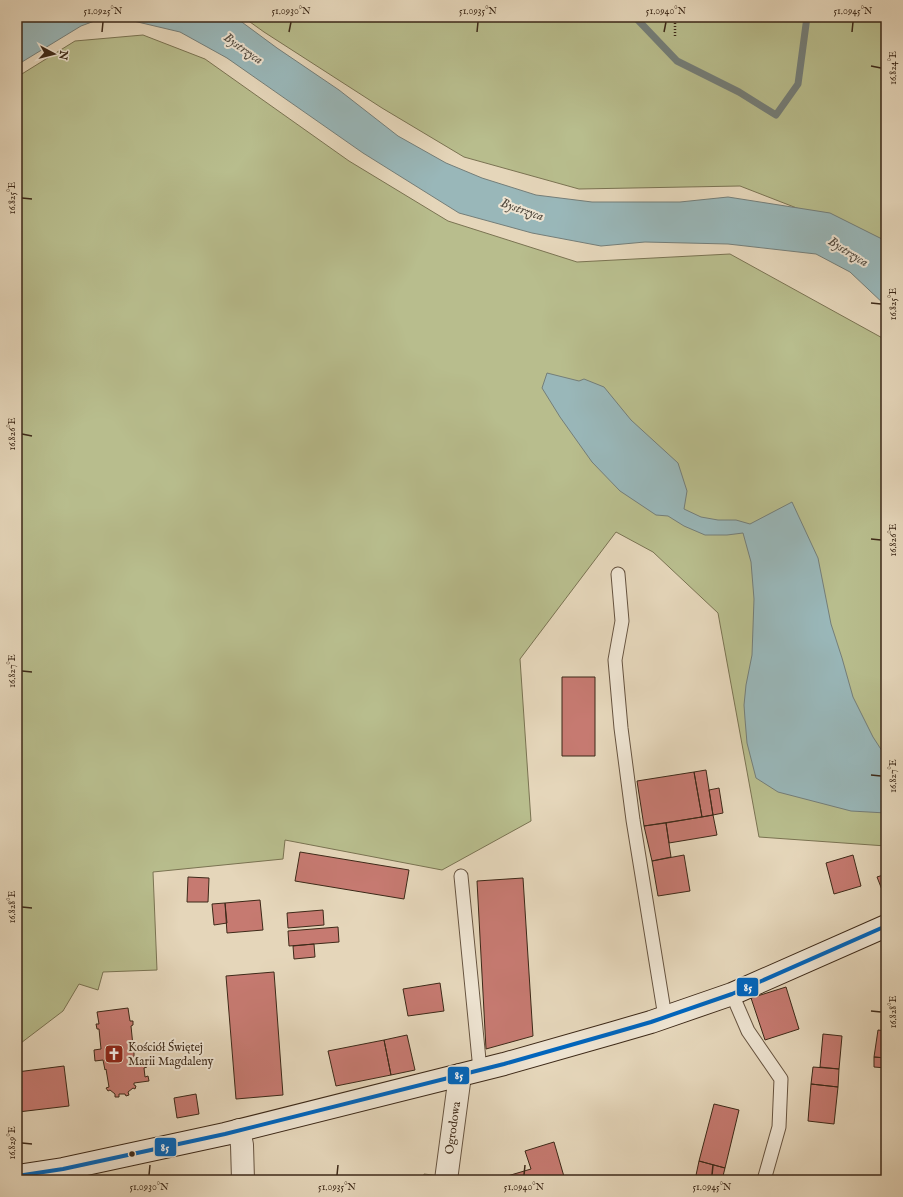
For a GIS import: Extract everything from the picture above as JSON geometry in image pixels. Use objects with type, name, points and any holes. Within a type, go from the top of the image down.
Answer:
[{"type":"street","points":[[17,1176],[63,1169],[239,1130],[470,1072],[613,1033],[651,1022],[732,994],[886,926]]},
{"type":"street","name":"Ogrodowa","points":[[446,1180],[470,1072]]},
{"type":"street","points":[[239,1130],[242,1145],[242,1180]]},
{"type":"lane","points":[[618,574],[622,621],[615,660],[620,728],[634,828],[665,1017]]},
{"type":"lane","points":[[461,876],[470,1072]]},
{"type":"lane","points":[[732,994],[748,1031],[781,1079],[779,1127],[764,1180]]},
{"type":"path","points":[[675,17],[676,36]]},
{"type":"green space","points":[[243,17],[886,17],[886,251],[861,233],[740,186],[579,189],[464,157],[382,108]]},
{"type":"green space","points":[[143,35],[205,59],[349,161],[448,221],[577,262],[730,254],[886,340],[886,846],[759,837],[718,613],[653,552],[616,532],[520,659],[531,821],[442,870],[285,840],[283,859],[153,872],[157,970],[103,972],[98,990],[79,984],[63,1011],[17,1046],[17,77],[75,41]]},
{"type":"green space","points":[[424,1174],[441,1176],[440,1180],[423,1180]]},
{"type":"water","name":"Bystrzyca","points":[[17,17],[235,17],[277,48],[339,90],[398,136],[446,163],[482,178],[536,195],[592,202],[680,202],[728,197],[830,213],[886,241],[886,306],[850,272],[816,254],[728,244],[645,242],[601,246],[532,233],[459,213],[363,153],[227,58],[180,32],[125,19],[100,19],[81,26],[17,65]]},
{"type":"water","points":[[547,373],[579,381],[584,379],[604,387],[631,420],[678,463],[687,491],[684,509],[701,517],[718,520],[736,520],[750,524],[792,502],[818,558],[831,624],[853,697],[873,737],[886,757],[886,813],[851,811],[778,792],[756,778],[747,743],[744,705],[752,655],[754,599],[751,562],[743,533],[705,535],[684,526],[668,516],[656,515],[620,491],[592,462],[560,417],[542,388]]},
{"type":"building","points":[[562,677],[595,677],[595,756],[562,756]]},
{"type":"building","points":[[706,770],[713,815],[702,817],[694,772]]},
{"type":"building","points":[[694,772],[702,817],[644,826],[637,781]]},
{"type":"building","points":[[719,788],[723,813],[713,815],[709,790]]},
{"type":"building","points":[[713,815],[717,835],[669,843],[666,823]]},
{"type":"building","points":[[666,823],[671,857],[652,861],[644,826]]},
{"type":"building","points":[[300,852],[409,870],[404,899],[295,881]]},
{"type":"building","points":[[684,855],[690,891],[658,896],[652,861]]},
{"type":"building","points":[[853,855],[861,886],[834,894],[826,863]]},
{"type":"building","points":[[886,874],[886,900],[877,877]]},
{"type":"building","points":[[188,877],[209,878],[208,902],[187,902]]},
{"type":"building","points":[[523,878],[533,1036],[486,1049],[477,881]]},
{"type":"building","points":[[260,900],[263,930],[227,933],[225,903]]},
{"type":"building","points":[[225,903],[227,923],[214,925],[212,904]]},
{"type":"building","points":[[323,910],[324,925],[288,928],[287,913]]},
{"type":"building","points":[[338,927],[339,942],[289,946],[288,931]]},
{"type":"building","points":[[314,944],[315,957],[294,959],[293,946]]},
{"type":"building","points":[[274,972],[283,1095],[236,1099],[226,976]]},
{"type":"building","points":[[440,983],[444,1011],[408,1016],[403,989]]},
{"type":"building","points":[[786,987],[799,1029],[765,1040],[751,998]]},
{"type":"building","name":"Kościół Świętej Marii Magdaleny","points":[[128,1008],[130,1021],[133,1021],[133,1025],[131,1026],[133,1046],[136,1046],[136,1050],[134,1050],[134,1059],[142,1058],[144,1064],[146,1063],[147,1067],[144,1068],[145,1077],[148,1076],[149,1081],[134,1083],[136,1086],[135,1089],[133,1088],[128,1092],[129,1095],[126,1096],[125,1094],[119,1094],[119,1097],[115,1097],[115,1094],[110,1090],[108,1091],[106,1088],[109,1087],[103,1060],[95,1061],[94,1050],[101,1049],[99,1029],[97,1029],[96,1024],[99,1024],[97,1012]]},
{"type":"building","points":[[878,1030],[886,1031],[886,1058],[874,1057]]},
{"type":"building","points":[[823,1034],[842,1036],[839,1069],[820,1067]]},
{"type":"building","points":[[407,1035],[415,1070],[391,1075],[384,1040]]},
{"type":"building","points":[[384,1040],[391,1075],[336,1086],[328,1051]]},
{"type":"building","points":[[874,1057],[886,1058],[886,1068],[874,1067]]},
{"type":"building","points":[[64,1066],[69,1106],[18,1112],[17,1072]]},
{"type":"building","points":[[813,1067],[839,1069],[838,1087],[811,1084]]},
{"type":"building","points":[[811,1084],[838,1087],[834,1124],[808,1121]]},
{"type":"building","points":[[196,1094],[199,1114],[177,1118],[174,1098]]},
{"type":"building","points":[[714,1104],[739,1110],[725,1168],[699,1161]]},
{"type":"building","points":[[554,1142],[565,1180],[494,1180],[531,1169],[525,1151]]},
{"type":"building","points":[[699,1161],[725,1168],[722,1180],[695,1180]]},
{"type":"waterway","points":[[635,17],[677,61],[739,92],[776,115],[798,84],[807,17]]},
{"type":"transit line","name":"85","points":[[17,1176],[63,1169],[225,1134],[504,1064],[613,1033],[651,1022],[732,994],[886,926]]},
{"type":"place","name":"Kościół Świętej Marii Magdaleny","points":[[114,1054]]}]
